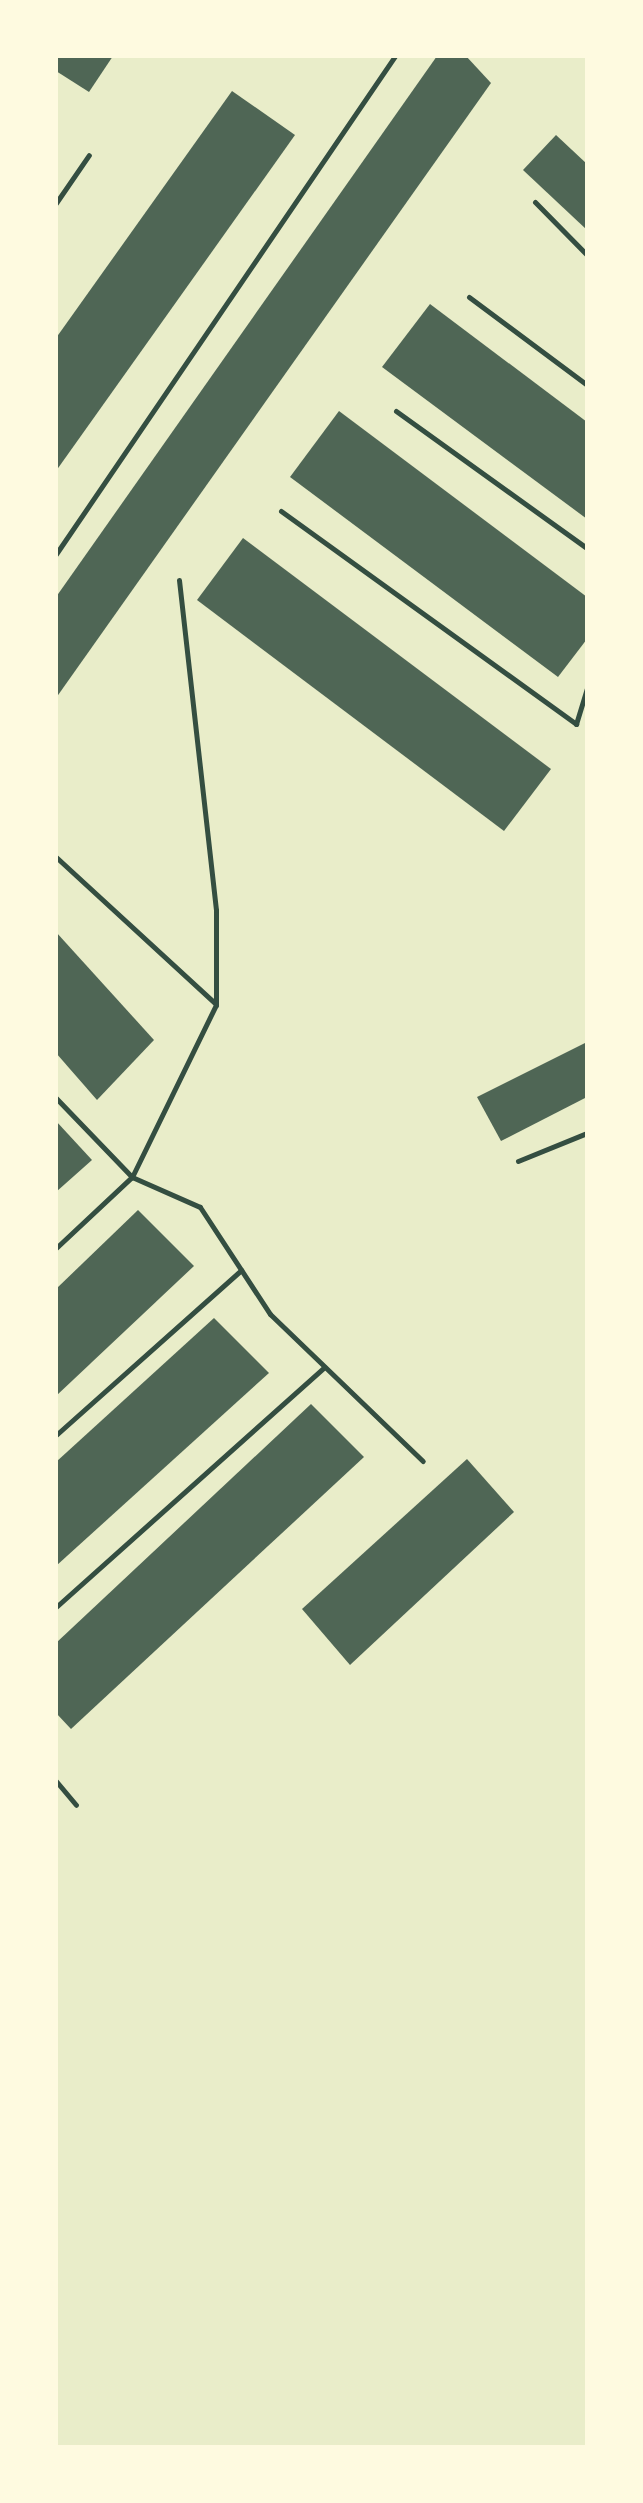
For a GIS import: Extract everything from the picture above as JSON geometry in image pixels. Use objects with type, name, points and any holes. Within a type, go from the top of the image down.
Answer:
[{"type":"lane","points":[[56,554],[395,56]]},
{"type":"lane","points":[[56,203],[89,155]]},
{"type":"lane","points":[[535,202],[587,255]]},
{"type":"lane","points":[[469,297],[587,385]]},
{"type":"lane","points":[[396,411],[587,548]]},
{"type":"lane","points":[[281,511],[576,724],[587,688]]},
{"type":"lane","points":[[56,1248],[132,1177],[216,1005],[216,910],[179,580]]},
{"type":"lane","points":[[56,857],[216,1005]]},
{"type":"lane","points":[[56,1098],[132,1177],[200,1207],[270,1314],[423,1461]]},
{"type":"lane","points":[[518,1161],[587,1133]]},
{"type":"lane","points":[[56,1435],[241,1270]]},
{"type":"lane","points":[[56,1608],[324,1367]]},
{"type":"lane","points":[[56,1781],[76,1805]]},
{"type":"building","points":[[56,56],[113,56],[89,92],[56,71]]},
{"type":"building","points":[[437,56],[466,56],[491,83],[56,698],[56,597]]},
{"type":"building","points":[[232,91],[295,135],[56,471],[56,338]]},
{"type":"building","points":[[556,135],[587,164],[587,230],[523,170]]},
{"type":"building","points":[[430,304],[587,422],[587,519],[382,367]]},
{"type":"building","points":[[339,411],[587,597],[587,639],[558,677],[290,477]]},
{"type":"building","points":[[243,538],[551,769],[504,831],[197,600]]},
{"type":"building","points":[[56,932],[154,1040],[97,1100],[56,1053]]},
{"type":"building","points":[[587,1042],[587,1097],[501,1141],[477,1097]]},
{"type":"building","points":[[56,1121],[92,1160],[56,1192]]},
{"type":"building","points":[[138,1210],[194,1266],[56,1396],[56,1289]]},
{"type":"building","points":[[214,1318],[269,1373],[56,1566],[56,1462]]},
{"type":"building","points":[[311,1404],[364,1457],[71,1729],[56,1713],[56,1643]]},
{"type":"building","points":[[467,1459],[514,1512],[350,1665],[302,1609]]}]
